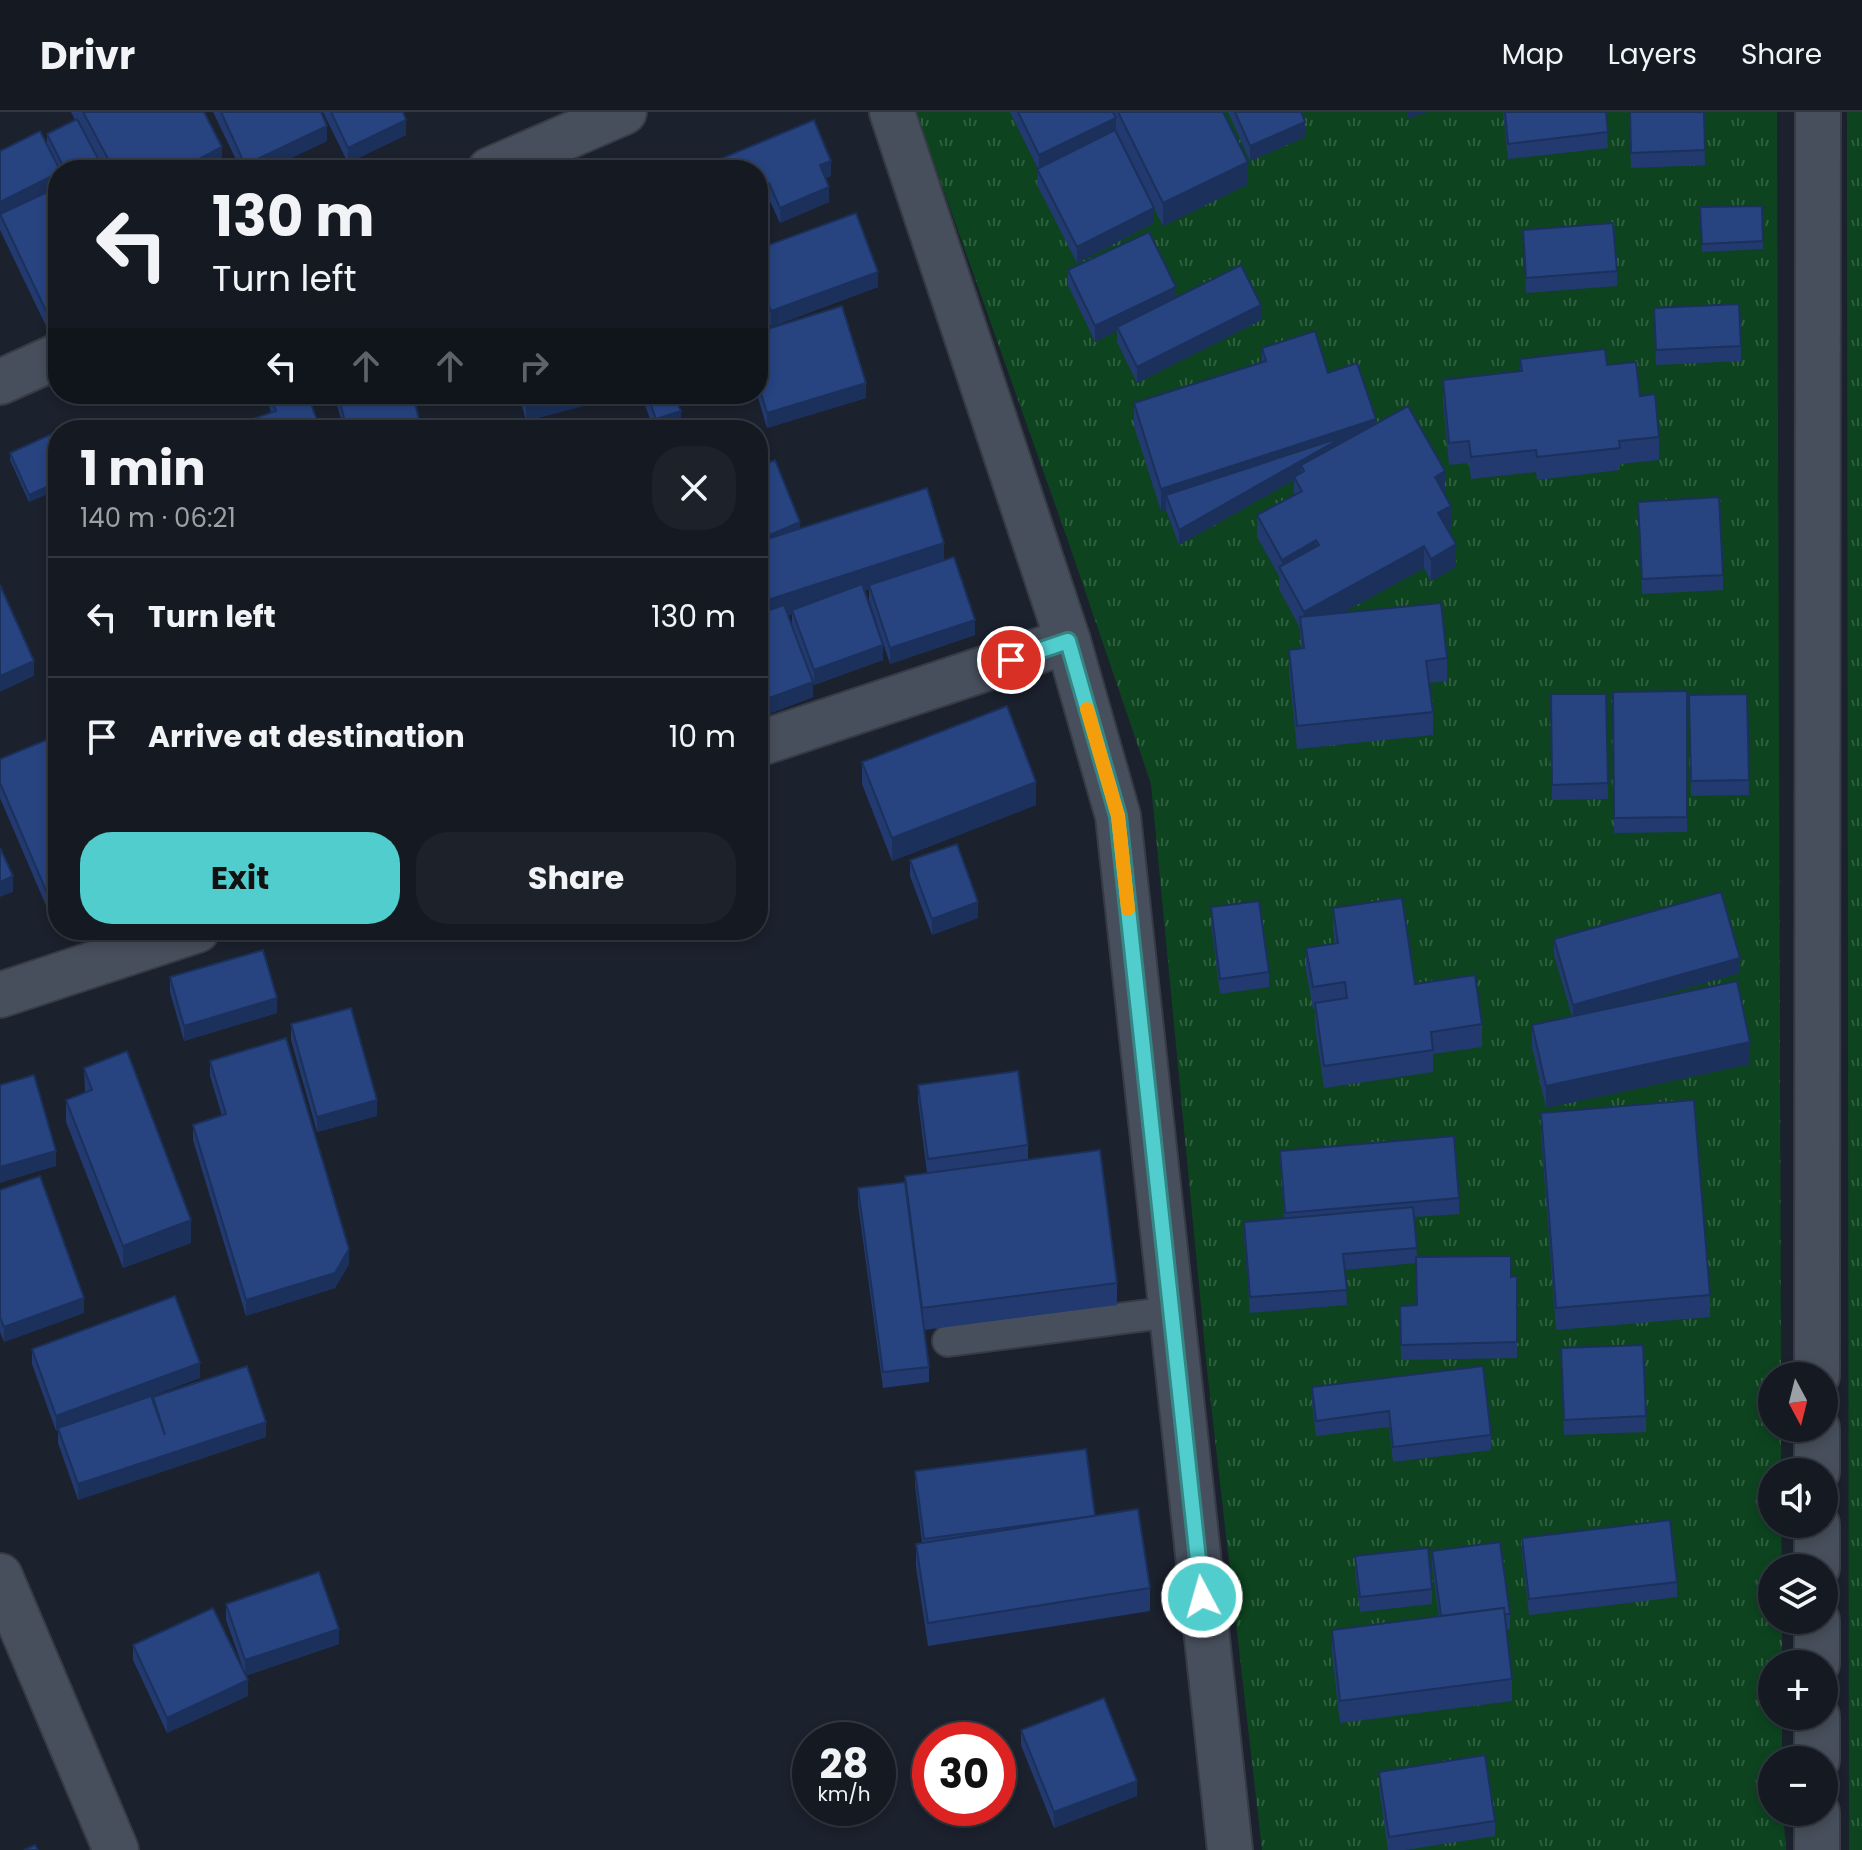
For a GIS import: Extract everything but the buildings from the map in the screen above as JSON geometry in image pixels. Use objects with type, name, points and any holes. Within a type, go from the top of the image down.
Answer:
[{"type":"street","points":[[513,160],[624,112]]},
{"type":"street","points":[[892,112],[1068,641],[1118,816],[1230,1850]]},
{"type":"street","points":[[1817,1362],[1818,112]]},
{"type":"street","points":[[4,372],[48,359]]},
{"type":"street","points":[[768,741],[1068,641]]},
{"type":"street","points":[[0,995],[167,940]]},
{"type":"street","points":[[0,1576],[116,1850]]},
{"type":"street","points":[[1817,1826],[1817,1850]]},
{"type":"lane","points":[[948,1341],[1171,1312]]},
{"type":"green space","points":[[916,112],[1777,112],[1781,1362],[1758,1362],[1758,1442],[1781,1442],[1781,1458],[1758,1458],[1758,1538],[1781,1538],[1782,1554],[1758,1554],[1758,1634],[1782,1634],[1782,1650],[1758,1650],[1758,1730],[1782,1730],[1782,1746],[1758,1746],[1758,1826],[1784,1826],[1786,1850],[1262,1850],[1207,1369],[1151,784]]},
{"type":"green space","points":[[1847,112],[1862,112],[1862,1850],[1849,1850]]},
{"type":"slow traffic","points":[[1087,709],[1118,816],[1128,909]]},
{"type":"route","points":[[1011,660],[1068,641],[1118,816],[1202,1597]]}]
